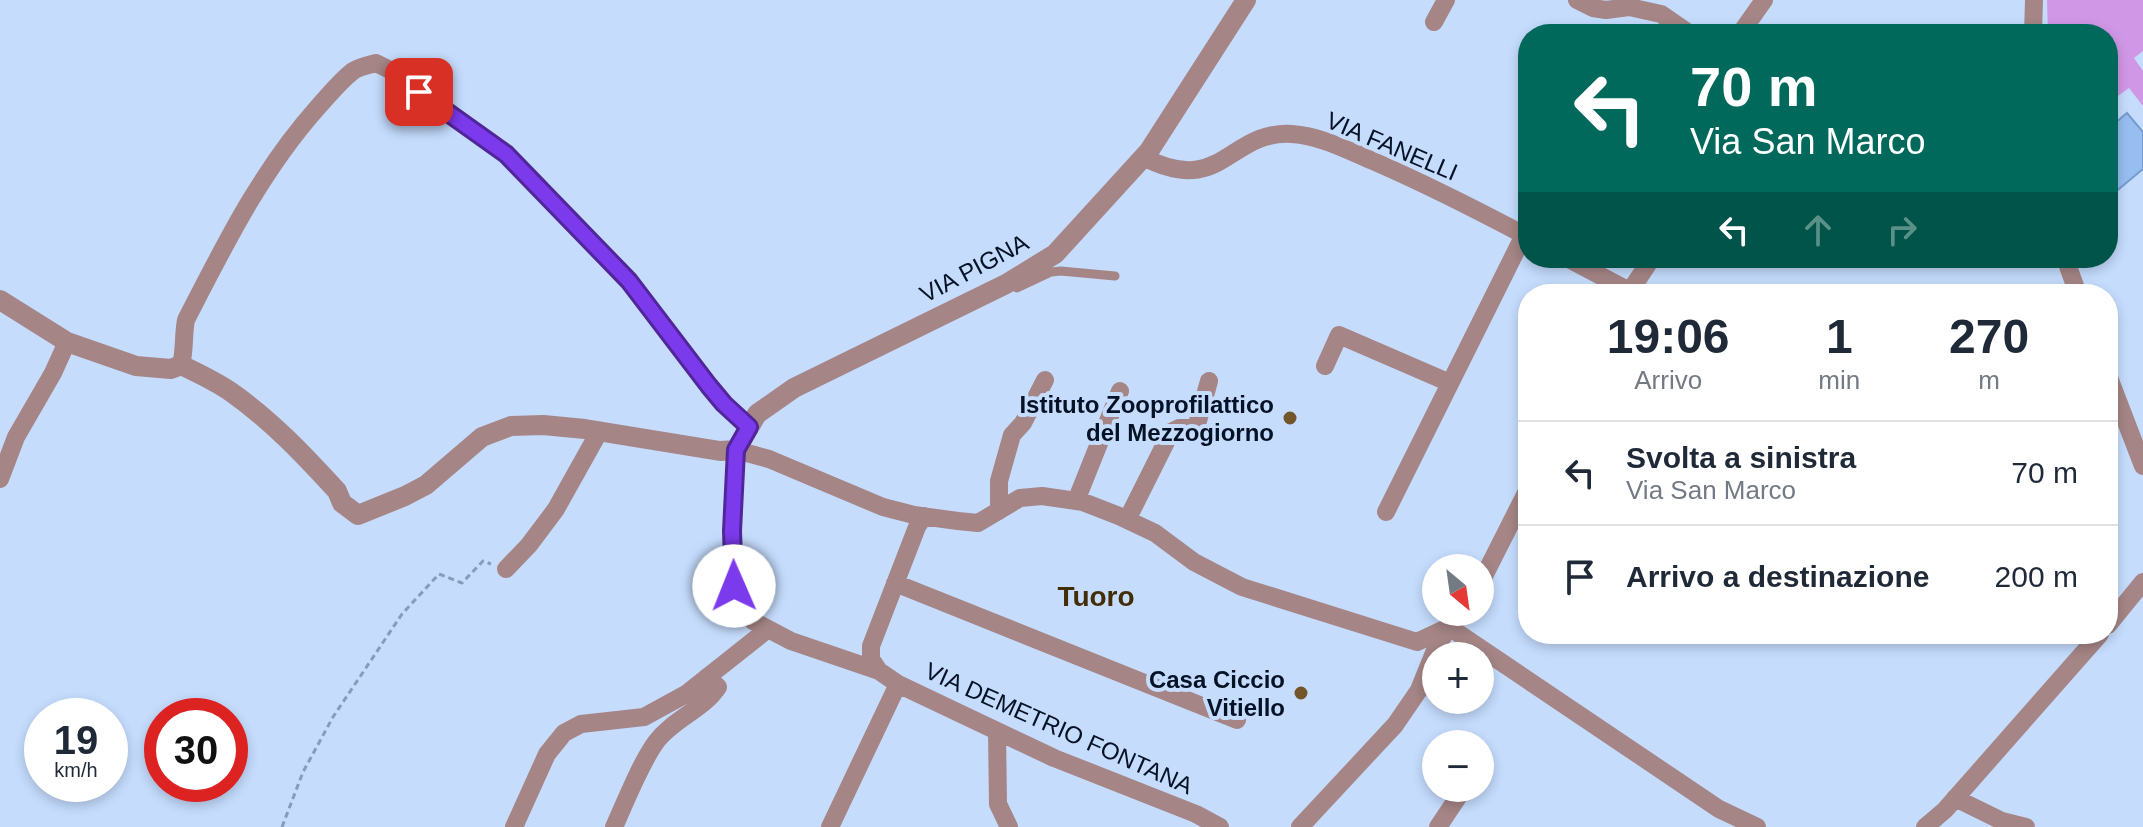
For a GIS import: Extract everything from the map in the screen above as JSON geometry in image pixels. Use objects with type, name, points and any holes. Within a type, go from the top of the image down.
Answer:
[{"type":"street","name":"VIA PIGNA","points":[[736,450],[757,414],[794,388],[1006,284],[1055,254],[1143,157],[1246,0]]},
{"type":"street","points":[[1434,22],[1446,0]]},
{"type":"street","points":[[1577,0],[1593,8],[1606,10],[1619,4],[1661,14],[1676,24]]},
{"type":"street","points":[[1747,24],[1764,0]]},
{"type":"street","points":[[2033,24],[2034,0]]},
{"type":"street","points":[[181,365],[186,320],[240,215],[266,174],[336,87],[355,69],[376,63],[396,73],[506,154],[629,281],[716,395],[749,427]]},
{"type":"street","name":"VIA FANELLI","points":[[1143,157],[1161,167],[1204,170],[1268,136],[1289,134],[1311,137],[1449,195],[1518,232]]},
{"type":"street","points":[[1386,512],[1518,251]]},
{"type":"street","points":[[1585,268],[1615,284]]},
{"type":"street","points":[[0,300],[67,342],[136,366],[171,369],[181,365],[230,391],[276,428],[337,491],[342,503],[358,515],[426,485],[482,437],[511,426],[543,425],[720,451],[736,450],[769,459],[883,507],[924,516],[978,523],[1020,498],[1042,496],[1076,501],[1155,533],[1194,562],[1242,587],[1417,642],[1449,627]]},
{"type":"street","points":[[1325,366],[1339,335],[1450,383]]},
{"type":"street","points":[[0,479],[16,437],[67,342]]},
{"type":"street","points":[[999,511],[999,481],[1012,435],[1023,423],[1045,380]]},
{"type":"street","points":[[1127,520],[1171,432],[1179,428],[1196,428],[1209,381]]},
{"type":"street","points":[[1076,501],[1120,391]]},
{"type":"street","points":[[2118,401],[2143,466]]},
{"type":"street","points":[[506,569],[556,509],[599,432]]},
{"type":"street","name":"VIA DEMETRIO FONTANA","points":[[736,450],[732,531],[734,586],[753,621],[791,641],[879,671],[898,684],[997,732],[1196,814],[1220,827]]},
{"type":"street","points":[[1494,556],[1518,509]]},
{"type":"street","points":[[879,671],[871,659],[871,646],[924,516]]},
{"type":"street","points":[[2118,614],[2143,582]]},
{"type":"street","points":[[895,583],[1237,720]]},
{"type":"street","points":[[2118,602],[2124,607]]},
{"type":"street","points":[[1449,627],[1719,809],[1722,820],[1757,827]]},
{"type":"street","points":[[1300,827],[1395,725],[1419,690],[1436,648],[1449,627]]},
{"type":"street","points":[[514,827],[547,754],[564,733],[581,724],[644,717],[686,694],[768,629]]},
{"type":"street","points":[[1925,827],[1955,798],[2091,644]]},
{"type":"street","points":[[614,827],[657,741],[713,695],[718,687],[707,677]]},
{"type":"street","points":[[830,827],[898,684]]},
{"type":"street","points":[[997,732],[998,804],[1009,827]]},
{"type":"street","points":[[1955,798],[2002,821],[2026,827]]},
{"type":"street","points":[[1438,827],[1455,802]]},
{"type":"lane","points":[[924,324],[958,315],[1051,272],[1115,276]]},
{"type":"path","points":[[282,827],[303,772],[333,717],[402,614],[439,574],[462,583],[483,561],[506,569]]},
{"type":"shaded area","points":[[2047,0],[2143,0],[2143,51],[2134,58],[2143,71],[2143,106],[2129,88],[2118,96],[2118,24],[2048,24]]},
{"type":"building","points":[[2127,113],[2143,132],[2143,169],[2118,190],[2118,121]]},
{"type":"place","name":"Istituto Zooprofilattico del Mezzogiorno","points":[[1290,418]]},
{"type":"place","name":"Casa Ciccio Vitiello","points":[[1301,693]]},
{"type":"district","name":"Tuoro","points":[[1096,596]]},
{"type":"route","points":[[419,92],[506,154],[629,281],[709,386],[749,427],[736,450],[732,531],[734,586]]}]
